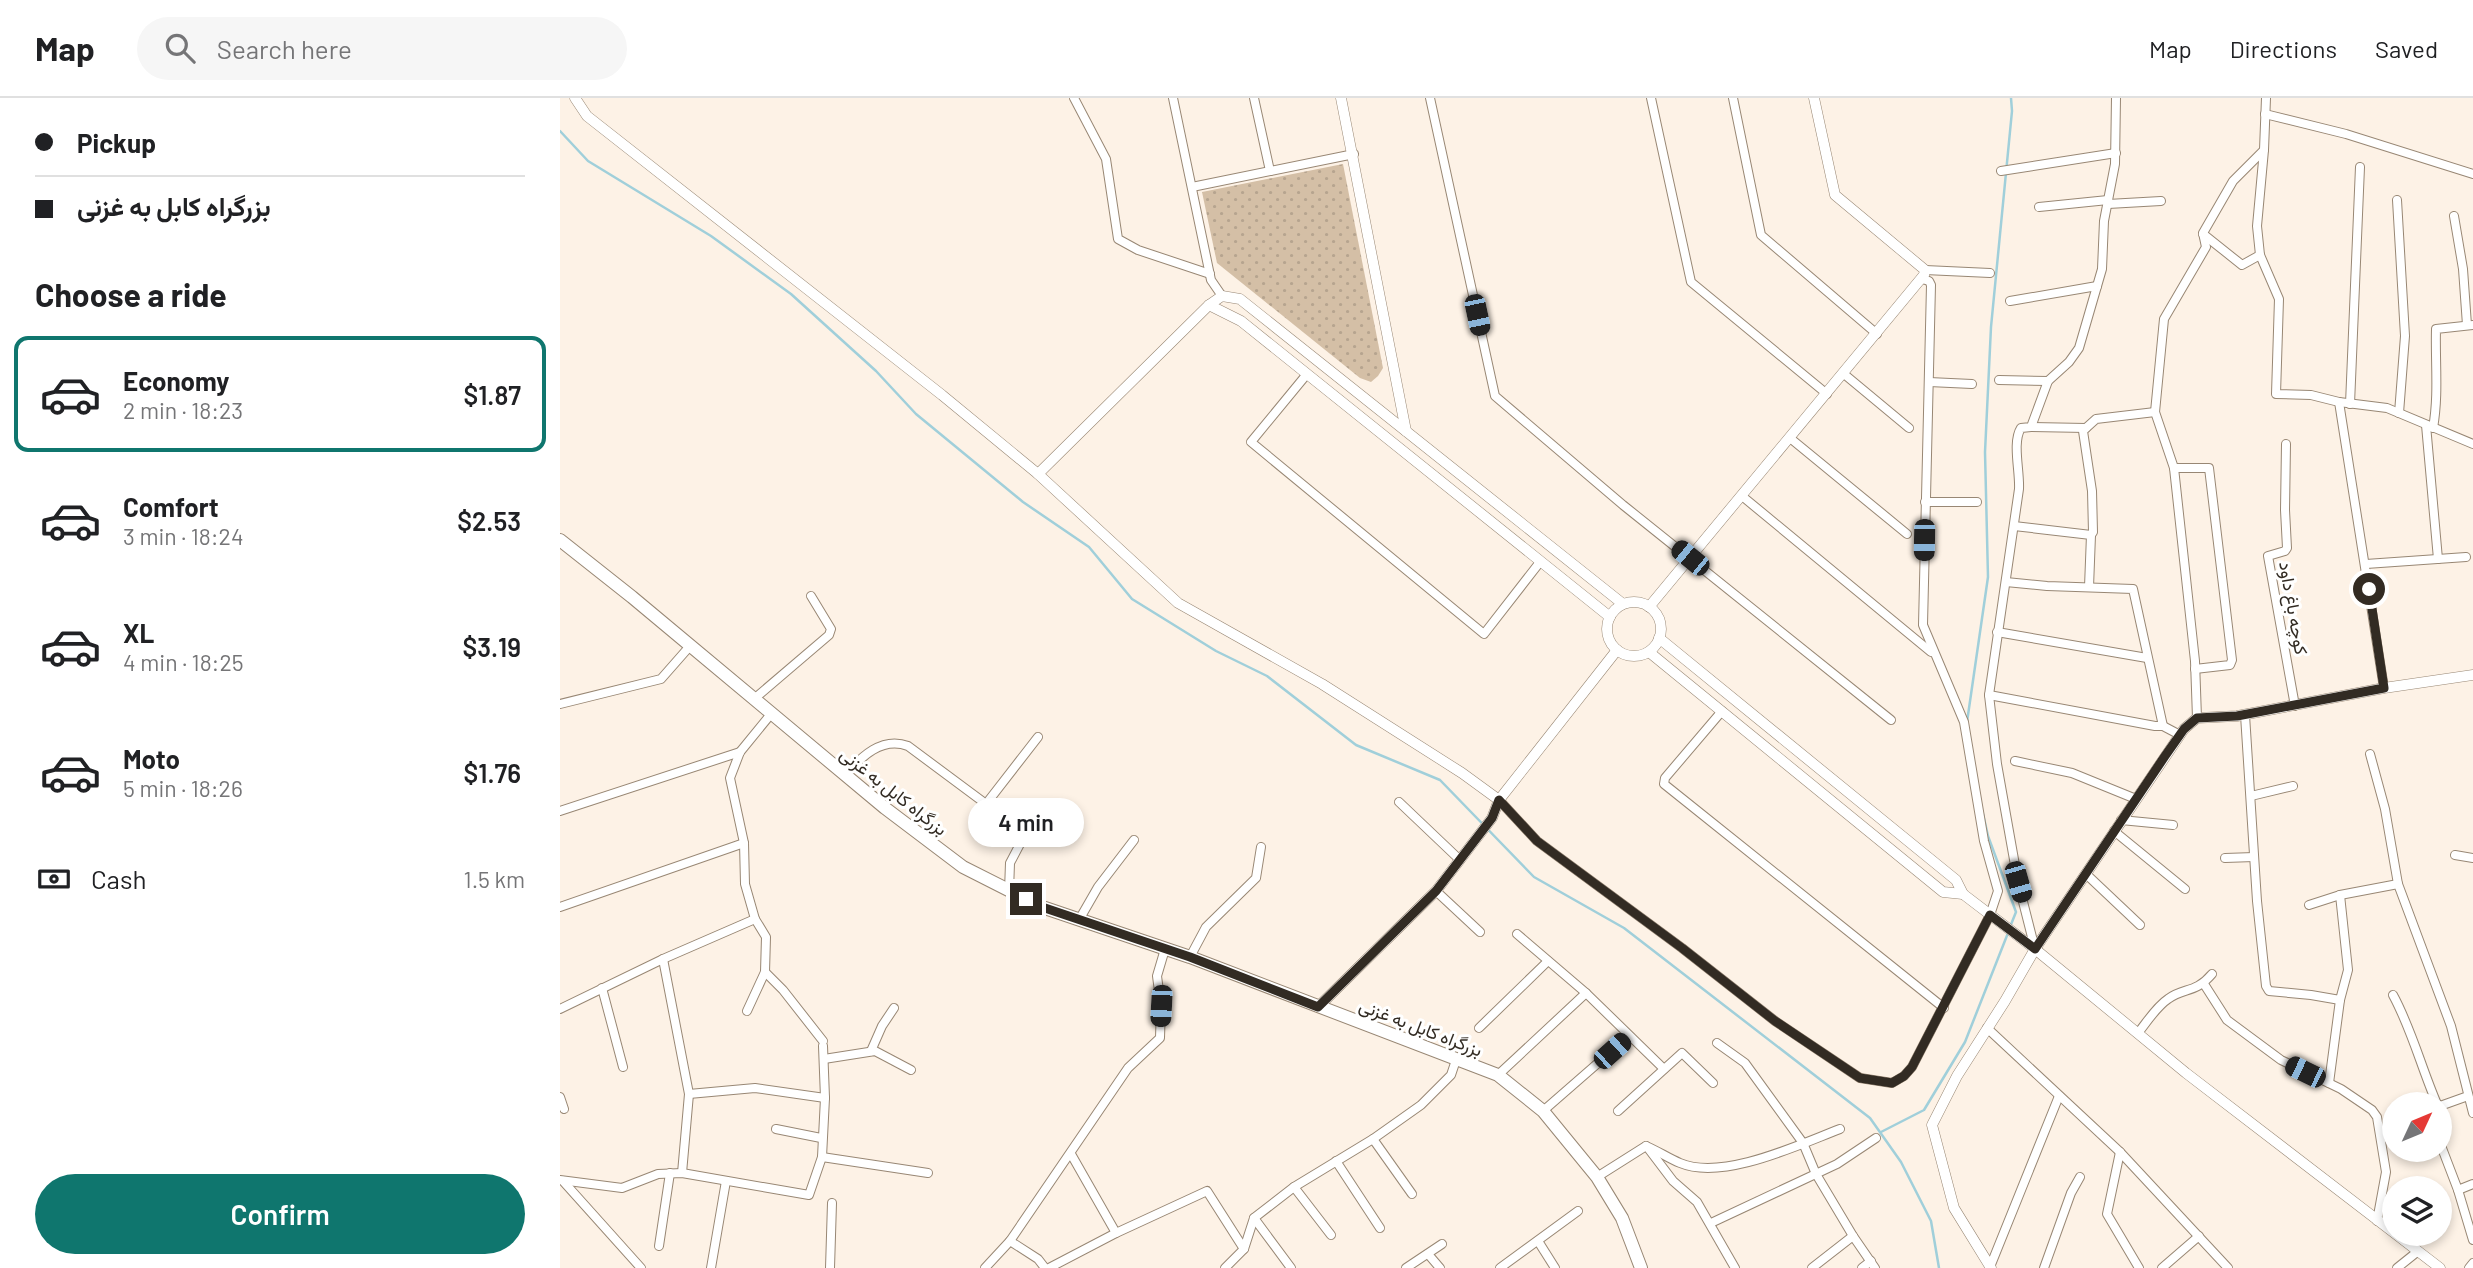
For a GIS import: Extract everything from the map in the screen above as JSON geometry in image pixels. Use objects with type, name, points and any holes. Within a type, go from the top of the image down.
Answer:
[{"type":"highway","name":"بزرگراه کابل به غزنی","points":[[563,546],[690,646],[845,775],[963,867],[1042,907],[1190,957],[1498,1075],[1543,1111],[1597,1177],[1622,1218],[1641,1268]]},
{"type":"street","points":[[575,98],[587,116],[942,395],[1038,474],[1178,603],[1322,684],[1462,773],[1499,800],[1537,841],[1682,948],[1775,1021],[1860,1078],[1892,1083],[1912,1067],[1990,915],[1998,891],[1984,841],[1964,722],[1934,654],[1922,619],[1931,285],[1924,275],[1835,195],[1814,98]]},
{"type":"street","points":[[1074,98],[1106,159],[1118,239],[1138,250],[1210,274]]},
{"type":"street","points":[[1173,98],[1210,274],[1222,296]]},
{"type":"street","points":[[1254,98],[1270,171]]},
{"type":"street","points":[[1341,98],[1406,431]]},
{"type":"street","points":[[1430,98],[1495,396],[1891,720]]},
{"type":"street","points":[[1651,98],[1691,282],[1827,394]]},
{"type":"street","points":[[1733,98],[1761,235],[1877,334]]},
{"type":"street","points":[[2031,427],[2049,381],[2069,362],[2078,348],[2102,270],[2104,221],[2116,153],[2116,98]]},
{"type":"street","points":[[2266,98],[2257,226],[2260,255],[2279,299],[2276,394],[2311,395],[2350,404],[2387,408],[2473,444]]},
{"type":"street","points":[[2265,114],[2346,134],[2473,174]]},
{"type":"street","points":[[2197,718],[2195,669],[2174,468],[2155,412],[2164,319],[2206,247],[2203,233],[2233,181],[2264,150]]},
{"type":"street","points":[[2001,171],[2116,153]]},
{"type":"street","points":[[1192,187],[1354,154]]},
{"type":"street","points":[[2350,404],[2360,167]]},
{"type":"street","points":[[2397,200],[2405,336],[2399,413]]},
{"type":"street","points":[[2039,207],[2161,201]]},
{"type":"street","points":[[2438,559],[2430,426],[2436,410],[2438,370],[2435,329],[2470,325],[2454,216]]},
{"type":"street","points":[[2203,233],[2242,265],[2260,255]]},
{"type":"street","points":[[1649,607],[1924,275],[1990,272]]},
{"type":"street","points":[[2010,301],[2097,286]]},
{"type":"street","points":[[1038,474],[1209,305],[1222,296],[1240,299],[1623,604],[1641,603],[1649,607],[1660,621],[1660,638],[1649,652],[1633,656],[1617,650],[1608,635],[1610,617],[1623,604]]},
{"type":"street","points":[[1209,305],[1241,321],[1610,617]]},
{"type":"street","points":[[1307,374],[1251,442],[1484,634],[1540,562]]},
{"type":"street","points":[[1844,374],[1909,428]]},
{"type":"street","points":[[1999,380],[2049,381]]},
{"type":"street","points":[[1929,382],[1972,384]]},
{"type":"street","points":[[2339,402],[2384,688]]},
{"type":"street","points":[[2089,587],[2091,535],[2094,529],[2083,432],[2096,419],[2155,412]]},
{"type":"street","points":[[2035,949],[2018,882],[1997,764],[1989,695],[2019,489],[2020,466],[2016,454],[2018,432],[2021,428],[2031,427],[2086,428]]},
{"type":"street","points":[[1790,438],[1907,534]]},
{"type":"street","name":"کوچه باغ داود","points":[[2286,444],[2287,548],[2269,556],[2295,706]]},
{"type":"street","points":[[2174,468],[2210,468],[2232,660],[2230,665],[2195,669]]},
{"type":"street","points":[[1742,496],[1934,654]]},
{"type":"street","points":[[1925,502],[1977,502]]},
{"type":"street","points":[[2014,526],[2091,535]]},
{"type":"street","points":[[2365,564],[2466,557]]},
{"type":"street","points":[[2006,582],[2047,586],[2131,587],[2163,726]]},
{"type":"street","points":[[754,699],[829,635],[831,629],[811,596]]},
{"type":"street","points":[[1997,632],[2147,657]]},
{"type":"street","points":[[1660,638],[1956,880],[1963,894],[2288,1153],[2440,1268]]},
{"type":"street","points":[[560,704],[662,679],[690,646]]},
{"type":"street","points":[[1318,1007],[1436,891],[1492,818],[1499,800],[1617,650]]},
{"type":"street","points":[[1649,652],[1943,892],[1963,894]]},
{"type":"street","points":[[1990,1268],[1954,1208],[1932,1125],[1957,1076],[2035,949],[2180,735],[2197,718],[2245,715],[2384,688],[2473,675]]},
{"type":"street","points":[[1989,695],[2163,726],[2180,735]]},
{"type":"street","points":[[1722,711],[1665,778],[1664,784],[1944,1008]]},
{"type":"street","points":[[747,1012],[765,972],[766,937],[755,919],[745,884],[744,843],[730,778],[740,752],[771,713]]},
{"type":"street","points":[[2245,715],[2266,986],[2269,991],[2340,1000]]},
{"type":"street","points":[[986,804],[1038,737]]},
{"type":"street","points":[[845,775],[863,755],[880,746],[903,744],[986,804],[1021,834],[1020,844],[1010,863],[1009,891]]},
{"type":"street","points":[[560,811],[740,752]]},
{"type":"street","points":[[2370,754],[2385,809],[2398,884],[2451,1026],[2473,1113]]},
{"type":"street","points":[[2015,761],[2072,773],[2136,799]]},
{"type":"street","points":[[2250,796],[2293,786]]},
{"type":"street","points":[[1399,802],[1463,856]]},
{"type":"street","points":[[2121,820],[2172,825]]},
{"type":"street","points":[[2114,831],[2185,889]]},
{"type":"street","points":[[1079,920],[1098,887],[1134,840]]},
{"type":"street","points":[[560,907],[744,843]]},
{"type":"street","points":[[1190,957],[1206,927],[1255,878],[1261,848]]},
{"type":"street","points":[[2455,855],[2473,858]]},
{"type":"street","points":[[2225,858],[2255,857]]},
{"type":"street","points":[[2085,874],[2140,925]]},
{"type":"street","points":[[2309,905],[2340,895],[2398,884]]},
{"type":"street","points":[[1436,891],[1480,932]]},
{"type":"street","points":[[2329,1083],[2340,1000],[2348,970],[2340,895]]},
{"type":"street","points":[[560,1009],[663,959],[755,919]]},
{"type":"street","points":[[1517,934],[1586,993],[1664,1069]]},
{"type":"street","points":[[985,1268],[1010,1241],[1128,1068],[1160,1038],[1161,1006],[1157,976],[1165,949]]},
{"type":"street","points":[[663,959],[689,1094],[682,1173]]},
{"type":"street","points":[[1479,1028],[1548,961]]},
{"type":"street","points":[[562,1181],[622,1188],[658,1174],[682,1173],[808,1195],[822,1157],[825,1098],[823,1043],[783,990],[765,972]]},
{"type":"street","points":[[2138,1033],[2169,998],[2204,984],[2212,974]]},
{"type":"street","points":[[2204,984],[2227,1020],[2281,1060],[2329,1083],[2372,1110],[2377,1117],[2386,1172],[2377,1221]]},
{"type":"street","points":[[602,988],[623,1067]]},
{"type":"street","points":[[1498,1075],[1586,993]]},
{"type":"street","points":[[2393,995],[2409,1024],[2421,1068],[2432,1092]]},
{"type":"street","points":[[871,1051],[894,1008]]},
{"type":"street","points":[[1987,1028],[2120,1152],[2228,1268]]},
{"type":"street","points":[[1543,1111],[1629,1035]]},
{"type":"street","points":[[1717,1043],[1745,1063],[1803,1143],[1816,1174],[1873,1265],[1862,1268]]},
{"type":"street","points":[[824,1059],[871,1051],[911,1070]]},
{"type":"street","points":[[1618,1111],[1682,1053],[1713,1083]]},
{"type":"street","points":[[1225,1268],[1244,1249],[1254,1218],[1294,1187],[1373,1139],[1421,1105],[1451,1075],[1456,1060]]},
{"type":"street","points":[[689,1094],[755,1088],[825,1098]]},
{"type":"street","points":[[1990,1268],[2059,1096]]},
{"type":"street","points":[[2452,1101],[2468,1096]]},
{"type":"street","points":[[560,1097],[564,1109]]},
{"type":"street","points":[[776,1129],[821,1138]]},
{"type":"street","points":[[1646,1146],[1681,1164],[1721,1168],[1745,1163],[1840,1129]]},
{"type":"street","points":[[1711,1223],[1837,1164],[1876,1138]]},
{"type":"street","points":[[1373,1139],[1412,1194]]},
{"type":"street","points":[[1597,1177],[1646,1146]]},
{"type":"street","points":[[1646,1146],[1673,1181],[1697,1202],[1735,1268]]},
{"type":"street","points":[[2120,1152],[2107,1214],[2138,1268]]},
{"type":"street","points":[[1071,1154],[1116,1233]]},
{"type":"street","points":[[822,1157],[928,1173]]},
{"type":"street","points":[[1336,1161],[1380,1228]]},
{"type":"street","points":[[2447,1162],[2473,1240]]},
{"type":"street","points":[[659,1246],[670,1173]]},
{"type":"street","points":[[2044,1268],[2071,1193],[2080,1177]]},
{"type":"street","points":[[562,1181],[641,1268]]},
{"type":"street","points":[[711,1268],[726,1181]]},
{"type":"street","points":[[2458,1190],[2473,1184]]},
{"type":"street","points":[[1294,1187],[1331,1235]]},
{"type":"street","points":[[1010,1241],[1047,1268],[1207,1191],[1244,1249]]},
{"type":"street","points":[[830,1268],[832,1203]]},
{"type":"street","points":[[1500,1268],[1578,1212]]},
{"type":"street","points":[[1254,1218],[1291,1268]]},
{"type":"street","points":[[1812,1268],[1853,1236]]},
{"type":"street","points":[[2162,1268],[2199,1236]]},
{"type":"street","points":[[1538,1241],[1555,1268]]},
{"type":"street","points":[[1406,1268],[1442,1244]]},
{"type":"street","points":[[2397,1268],[2417,1252]]},
{"type":"street","points":[[1428,1254],[1440,1268]]},
{"type":"street","points":[[2469,1268],[2473,1263]]},
{"type":"shaded area","points":[[1343,164],[1383,368],[1371,382],[1360,378],[1217,263],[1202,192]]},
{"type":"waterway","points":[[1967,722],[1988,577],[1985,452],[1991,327],[2012,111],[2011,98]]},
{"type":"waterway","points":[[560,131],[588,161],[711,236],[791,294],[876,371],[916,414],[1023,502],[1089,547],[1132,599],[1216,651],[1267,676],[1356,745],[1440,780],[1534,877],[1624,928],[1870,1118],[1901,1162],[1931,1221],[1939,1268]]},
{"type":"waterway","points":[[1983,814],[1988,836],[2016,912],[2010,927]]},
{"type":"waterway","points":[[1881,1132],[1924,1110],[1965,1042],[2008,933]]},
{"type":"route","points":[[1026,899],[1042,907],[1190,957],[1318,1007],[1436,891],[1492,818],[1499,800],[1537,841],[1682,948],[1775,1021],[1860,1078],[1892,1083],[1912,1067],[1990,915],[2035,949],[2165,756],[2184,729],[2197,718],[2237,716],[2384,688],[2369,589]]}]
